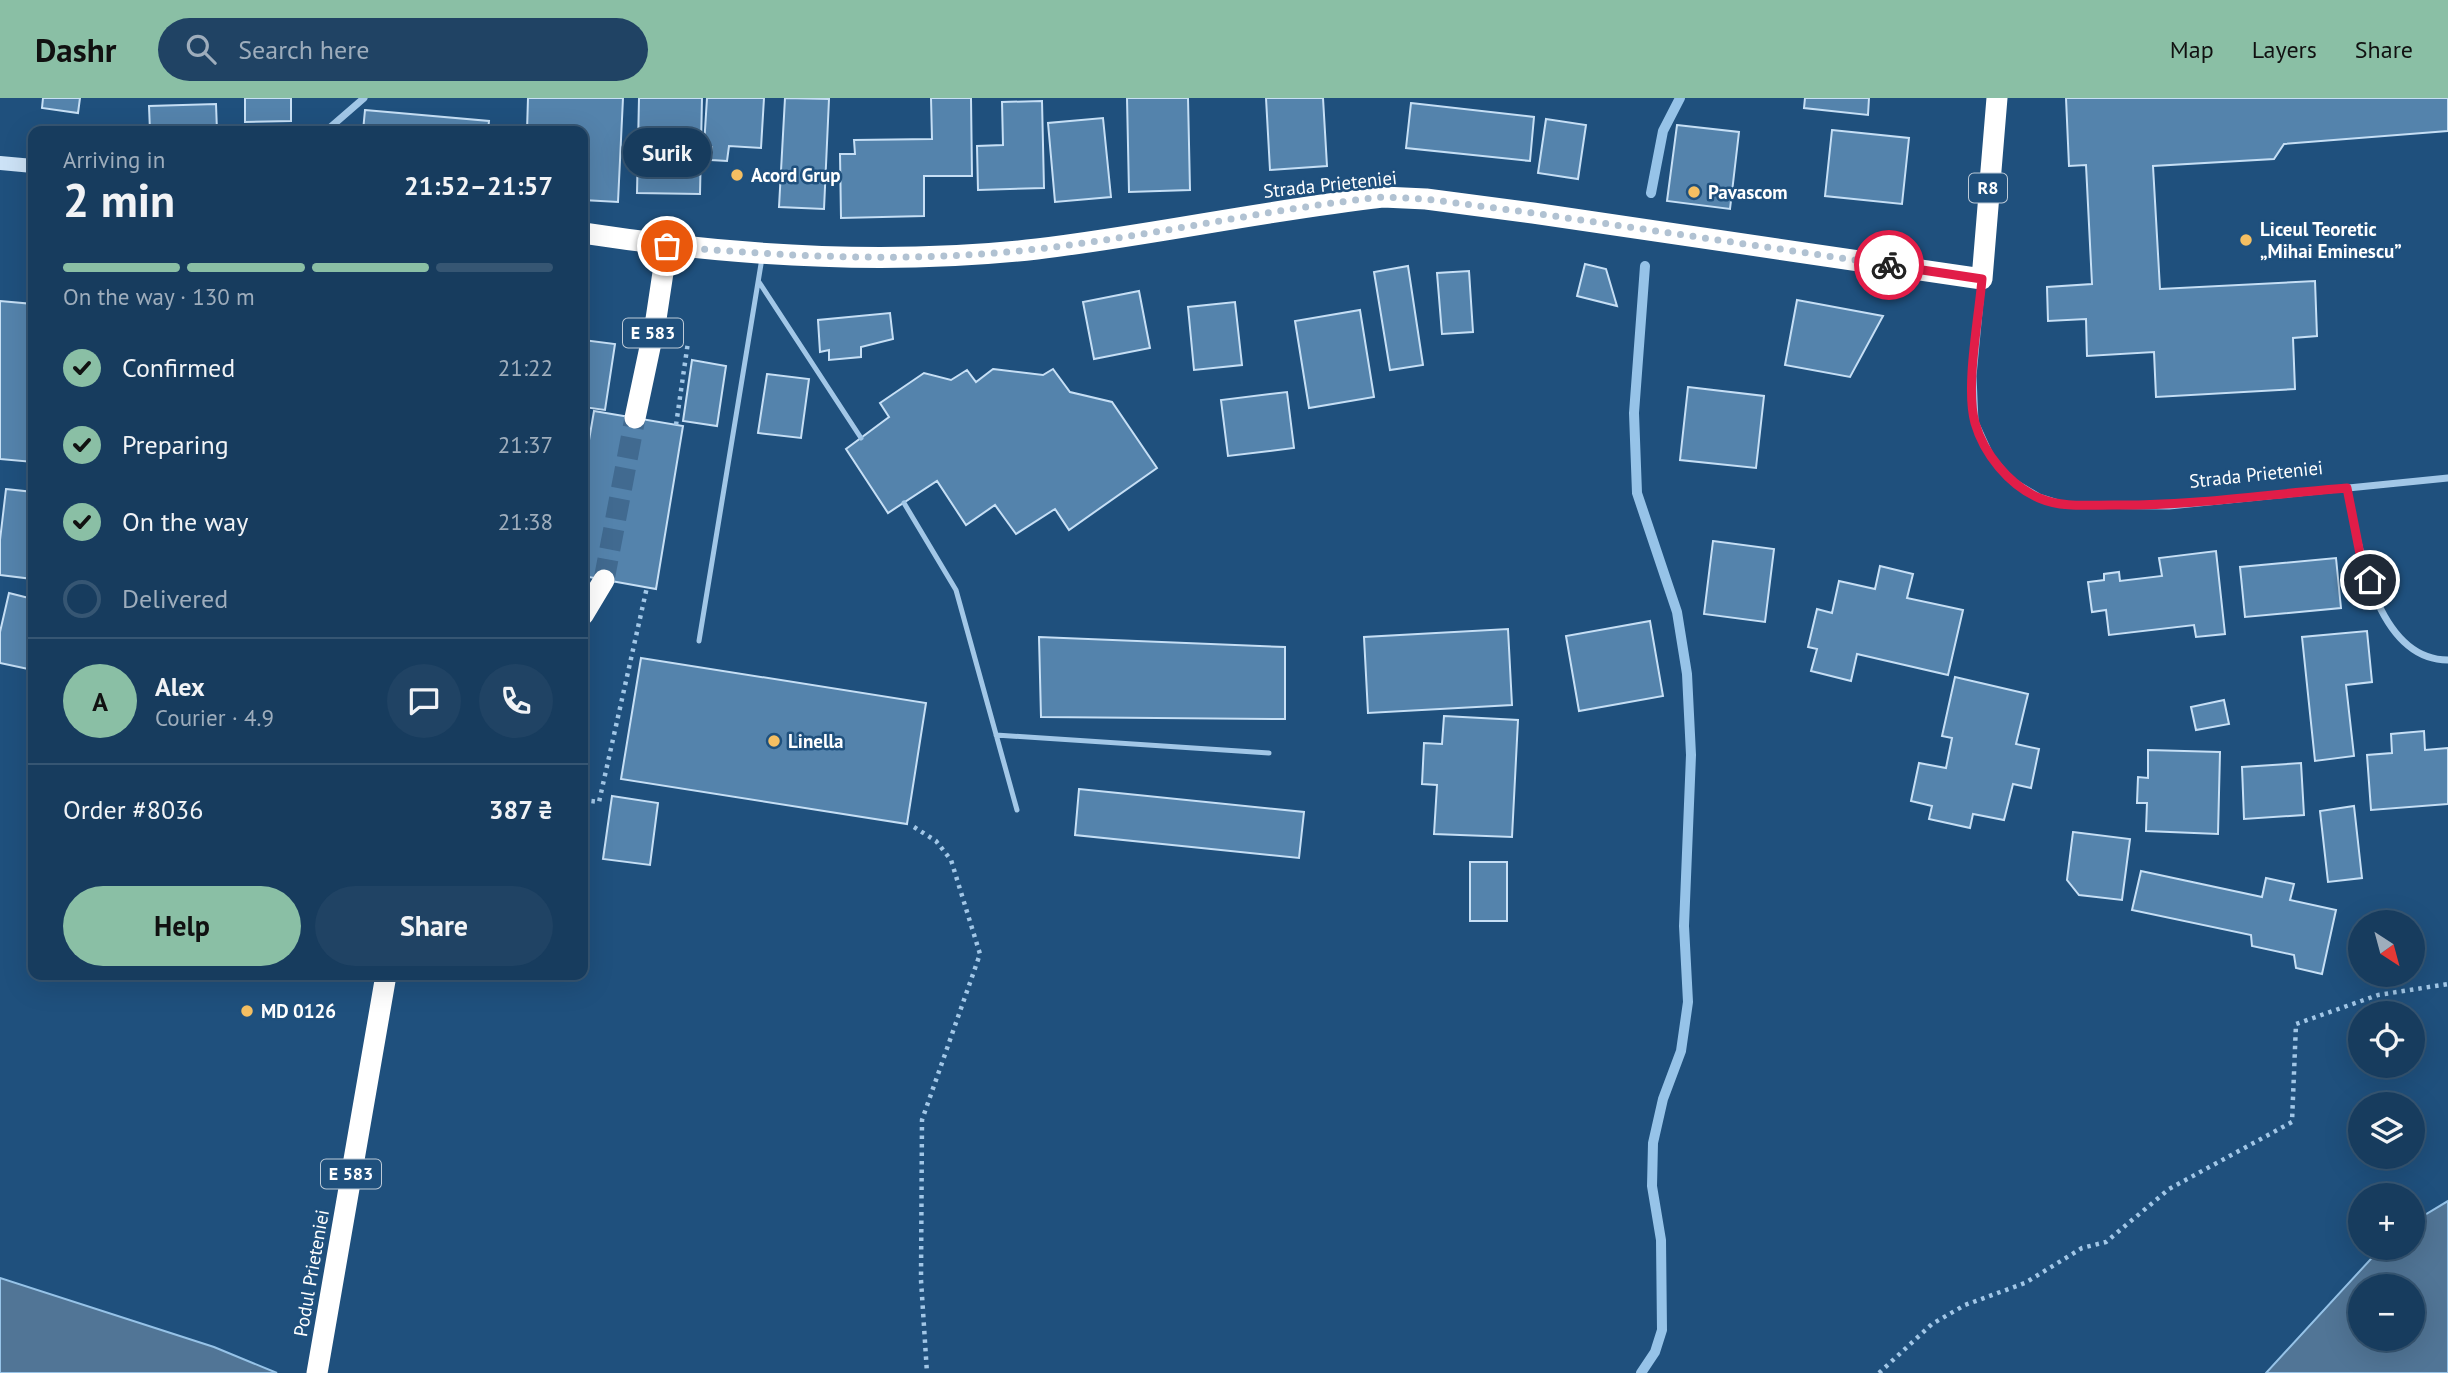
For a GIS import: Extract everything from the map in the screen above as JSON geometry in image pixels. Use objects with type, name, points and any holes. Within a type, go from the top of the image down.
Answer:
[{"type":"highway","name":"R8","points":[[1982,279],[1997,98]]},
{"type":"highway","name":"Strada Prieteniei","points":[[588,234],[667,246],[762,254],[951,256],[1037,249],[1383,197],[1426,199],[1533,213],[1982,279]]},
{"type":"highway","name":"E 583","points":[[635,418],[656,319],[667,246]]},
{"type":"highway","points":[[588,607],[604,580]]},
{"type":"highway","name":"Podul Prieteniei","points":[[317,1373],[385,980]]},
{"type":"street","points":[[332,126],[364,98]]},
{"type":"street","points":[[0,163],[28,166]]},
{"type":"street","name":"Strada Prieteniei","points":[[1982,279],[1973,376],[1975,422],[1990,457],[2012,481],[2039,498],[2065,505],[2169,506],[2448,478]]},
{"type":"street","name":"Strada Prieteniei","points":[[2347,488],[2361,559],[2387,621],[2412,650],[2436,660],[2448,660]]},
{"type":"lane","points":[[699,641],[762,254]]},
{"type":"lane","points":[[759,282],[861,438]]},
{"type":"lane","points":[[904,503],[956,590],[1017,810]]},
{"type":"lane","points":[[996,734],[1269,754]]},
{"type":"path","points":[[676,425],[688,342]]},
{"type":"path","points":[[588,801],[599,802],[647,587]]},
{"type":"path","points":[[914,827],[936,841],[951,860],[980,954],[922,1120],[921,1280],[927,1373]]},
{"type":"path","points":[[1879,1373],[1932,1324],[1965,1305],[2025,1283],[2082,1248],[2106,1242],[2169,1189],[2292,1122],[2296,1024],[2378,995],[2448,985]]},
{"type":"water","points":[[2448,1201],[2448,1373],[2266,1373],[2348,1284],[2348,1351],[2425,1351],[2425,1274],[2357,1274],[2370,1260],[2425,1260],[2425,1215]]},
{"type":"water","points":[[0,1278],[214,1347],[277,1373],[0,1373]]},
{"type":"building","points":[[43,98],[80,98],[78,113],[42,108]]},
{"type":"building","points":[[245,98],[291,98],[291,121],[245,122]]},
{"type":"building","points":[[528,98],[623,98],[618,202],[588,200],[588,126],[527,126]]},
{"type":"building","points":[[639,98],[702,98],[700,194],[637,193]]},
{"type":"building","points":[[707,98],[764,98],[761,148],[729,146],[727,161],[711,160],[712,147],[704,146]]},
{"type":"building","points":[[785,98],[829,99],[824,209],[779,207]]},
{"type":"building","points":[[931,98],[971,98],[972,176],[924,176],[924,216],[841,218],[840,154],[855,154],[854,140],[932,139]]},
{"type":"building","points":[[1127,98],[1188,98],[1190,190],[1129,192]]},
{"type":"building","points":[[1266,98],[1323,98],[1327,166],[1270,170]]},
{"type":"building","points":[[1805,98],[1869,98],[1868,115],[1804,108]]},
{"type":"building","points":[[2066,98],[2448,98],[2448,131],[2284,144],[2274,159],[2153,166],[2160,289],[2315,281],[2317,336],[2293,338],[2295,389],[2156,397],[2154,352],[2087,356],[2086,319],[2048,321],[2047,287],[2092,284],[2086,165],[2069,166]]},
{"type":"building","points":[[1042,101],[1044,188],[978,190],[977,146],[1003,145],[1002,102]]},
{"type":"building","points":[[1411,103],[1534,117],[1530,161],[1406,148]]},
{"type":"building","points":[[216,104],[217,126],[150,126],[149,106]]},
{"type":"building","points":[[365,110],[489,121],[488,126],[363,126]]},
{"type":"building","points":[[1103,118],[1111,197],[1055,202],[1048,123]]},
{"type":"building","points":[[1546,119],[1586,125],[1578,179],[1538,173]]},
{"type":"building","points":[[1677,125],[1739,132],[1730,209],[1667,201]]},
{"type":"building","points":[[1832,130],[1909,138],[1902,204],[1825,196]]},
{"type":"building","points":[[1585,264],[1606,269],[1617,306],[1577,296]]},
{"type":"building","points":[[1408,266],[1423,365],[1390,370],[1374,272]]},
{"type":"building","points":[[1469,271],[1473,332],[1442,334],[1437,273]]},
{"type":"building","points":[[1139,291],[1150,348],[1094,359],[1083,302]]},
{"type":"building","points":[[1797,300],[1883,316],[1850,377],[1785,365]]},
{"type":"building","points":[[0,301],[28,304],[28,462],[0,459]]},
{"type":"building","points":[[1235,302],[1242,365],[1194,370],[1188,307]]},
{"type":"building","points":[[1360,310],[1374,397],[1309,408],[1295,321]]},
{"type":"building","points":[[890,313],[893,339],[861,347],[861,357],[829,360],[829,350],[820,352],[818,320]]},
{"type":"building","points":[[588,341],[615,344],[605,410],[588,408]]},
{"type":"building","points":[[692,360],[726,366],[717,426],[683,421]]},
{"type":"building","points":[[993,369],[1043,375],[1053,369],[1070,392],[1112,402],[1157,468],[1069,530],[1055,509],[1016,534],[995,505],[966,525],[937,481],[888,513],[846,449],[889,417],[880,403],[924,373],[951,380],[967,370],[976,382]]},
{"type":"building","points":[[767,374],[809,379],[801,438],[758,433]]},
{"type":"building","points":[[1688,387],[1764,396],[1756,468],[1680,460]]},
{"type":"building","points":[[1287,392],[1294,448],[1228,456],[1221,400]]},
{"type":"building","points":[[594,411],[683,426],[656,589],[588,577],[588,446]]},
{"type":"building","points":[[6,489],[28,491],[28,578],[0,575],[0,540]]},
{"type":"building","points":[[1713,541],[1774,549],[1765,622],[1704,614]]},
{"type":"building","points":[[2216,551],[2225,634],[2196,637],[2194,625],[2109,635],[2106,610],[2092,612],[2088,582],[2104,580],[2104,574],[2119,572],[2120,581],[2162,576],[2159,558]]},
{"type":"building","points":[[2336,558],[2341,608],[2245,617],[2240,567]]},
{"type":"building","points":[[1880,566],[1913,574],[1907,598],[1963,610],[1948,675],[1857,654],[1851,681],[1811,671],[1817,649],[1808,647],[1817,609],[1832,613],[1839,581],[1875,589]]},
{"type":"building","points":[[9,593],[28,598],[28,669],[0,663],[0,632]]},
{"type":"building","points":[[1650,621],[1663,696],[1579,711],[1566,636]]},
{"type":"building","points":[[1508,629],[1512,705],[1368,713],[1364,637]]},
{"type":"building","points":[[2367,631],[2372,682],[2346,685],[2354,756],[2315,761],[2302,637]]},
{"type":"building","points":[[1039,637],[1285,647],[1285,719],[1041,717]]},
{"type":"building","name":"Linella","points":[[641,658],[926,703],[907,824],[621,779]]},
{"type":"building","points":[[1955,677],[2028,694],[2016,744],[2039,749],[2031,788],[2013,784],[2004,820],[1973,814],[1970,828],[1929,819],[1932,806],[1911,801],[1919,763],[1946,768],[1952,738],[1942,736]]},
{"type":"building","points":[[2224,700],[2229,724],[2196,730],[2191,707]]},
{"type":"building","points":[[1444,716],[1518,720],[1512,837],[1434,834],[1437,785],[1422,784],[1424,743],[1442,744]]},
{"type":"building","points":[[2424,731],[2425,750],[2448,748],[2448,804],[2371,810],[2367,755],[2392,753],[2391,734]]},
{"type":"building","points":[[2148,750],[2220,752],[2218,834],[2146,831],[2147,803],[2137,803],[2138,777],[2148,778]]},
{"type":"building","points":[[2301,763],[2304,815],[2244,819],[2242,767]]},
{"type":"building","points":[[1079,789],[1304,812],[1299,858],[1075,835]]},
{"type":"building","points":[[612,796],[658,803],[650,865],[603,859]]},
{"type":"building","points":[[2354,806],[2362,878],[2328,882],[2320,811]]},
{"type":"building","points":[[2073,832],[2130,839],[2122,900],[2079,895],[2067,880]]},
{"type":"building","points":[[1470,862],[1507,862],[1507,921],[1470,921]]},
{"type":"building","points":[[2141,871],[2262,897],[2266,878],[2294,884],[2290,900],[2336,910],[2322,974],[2296,968],[2294,955],[2252,946],[2251,935],[2132,910]]},
{"type":"waterway","points":[[1651,193],[1663,131],[1680,98]]},
{"type":"waterway","points":[[1641,1373],[1655,1352],[1662,1330],[1661,1240],[1652,1186],[1653,1143],[1663,1099],[1681,1051],[1688,1002],[1684,926],[1691,755],[1687,674],[1677,612],[1637,493],[1634,413],[1645,266]]},
{"type":"tunnel","points":[[604,580],[635,418]]},
{"type":"way so far","points":[[667,246],[762,254],[951,256],[1037,249],[1383,197],[1426,199],[1533,213],[1889,265]]},
{"type":"place","name":"Acord Grup","points":[[737,175]]},
{"type":"place","name":"Pavascom","points":[[1694,192]]},
{"type":"place","name":"Liceul Teoretic „Mihai Eminescu”","points":[[2246,240]]},
{"type":"place","name":"Surik","points":[[667,246]]},
{"type":"place","name":"Linella","points":[[774,741]]},
{"type":"place","name":"MD 0126","points":[[247,1011]]},
{"type":"route","points":[[1889,265],[1982,279],[1973,376],[1975,422],[1990,457],[2012,481],[2039,498],[2065,505],[2169,506],[2347,488],[2361,559],[2370,580]]}]
